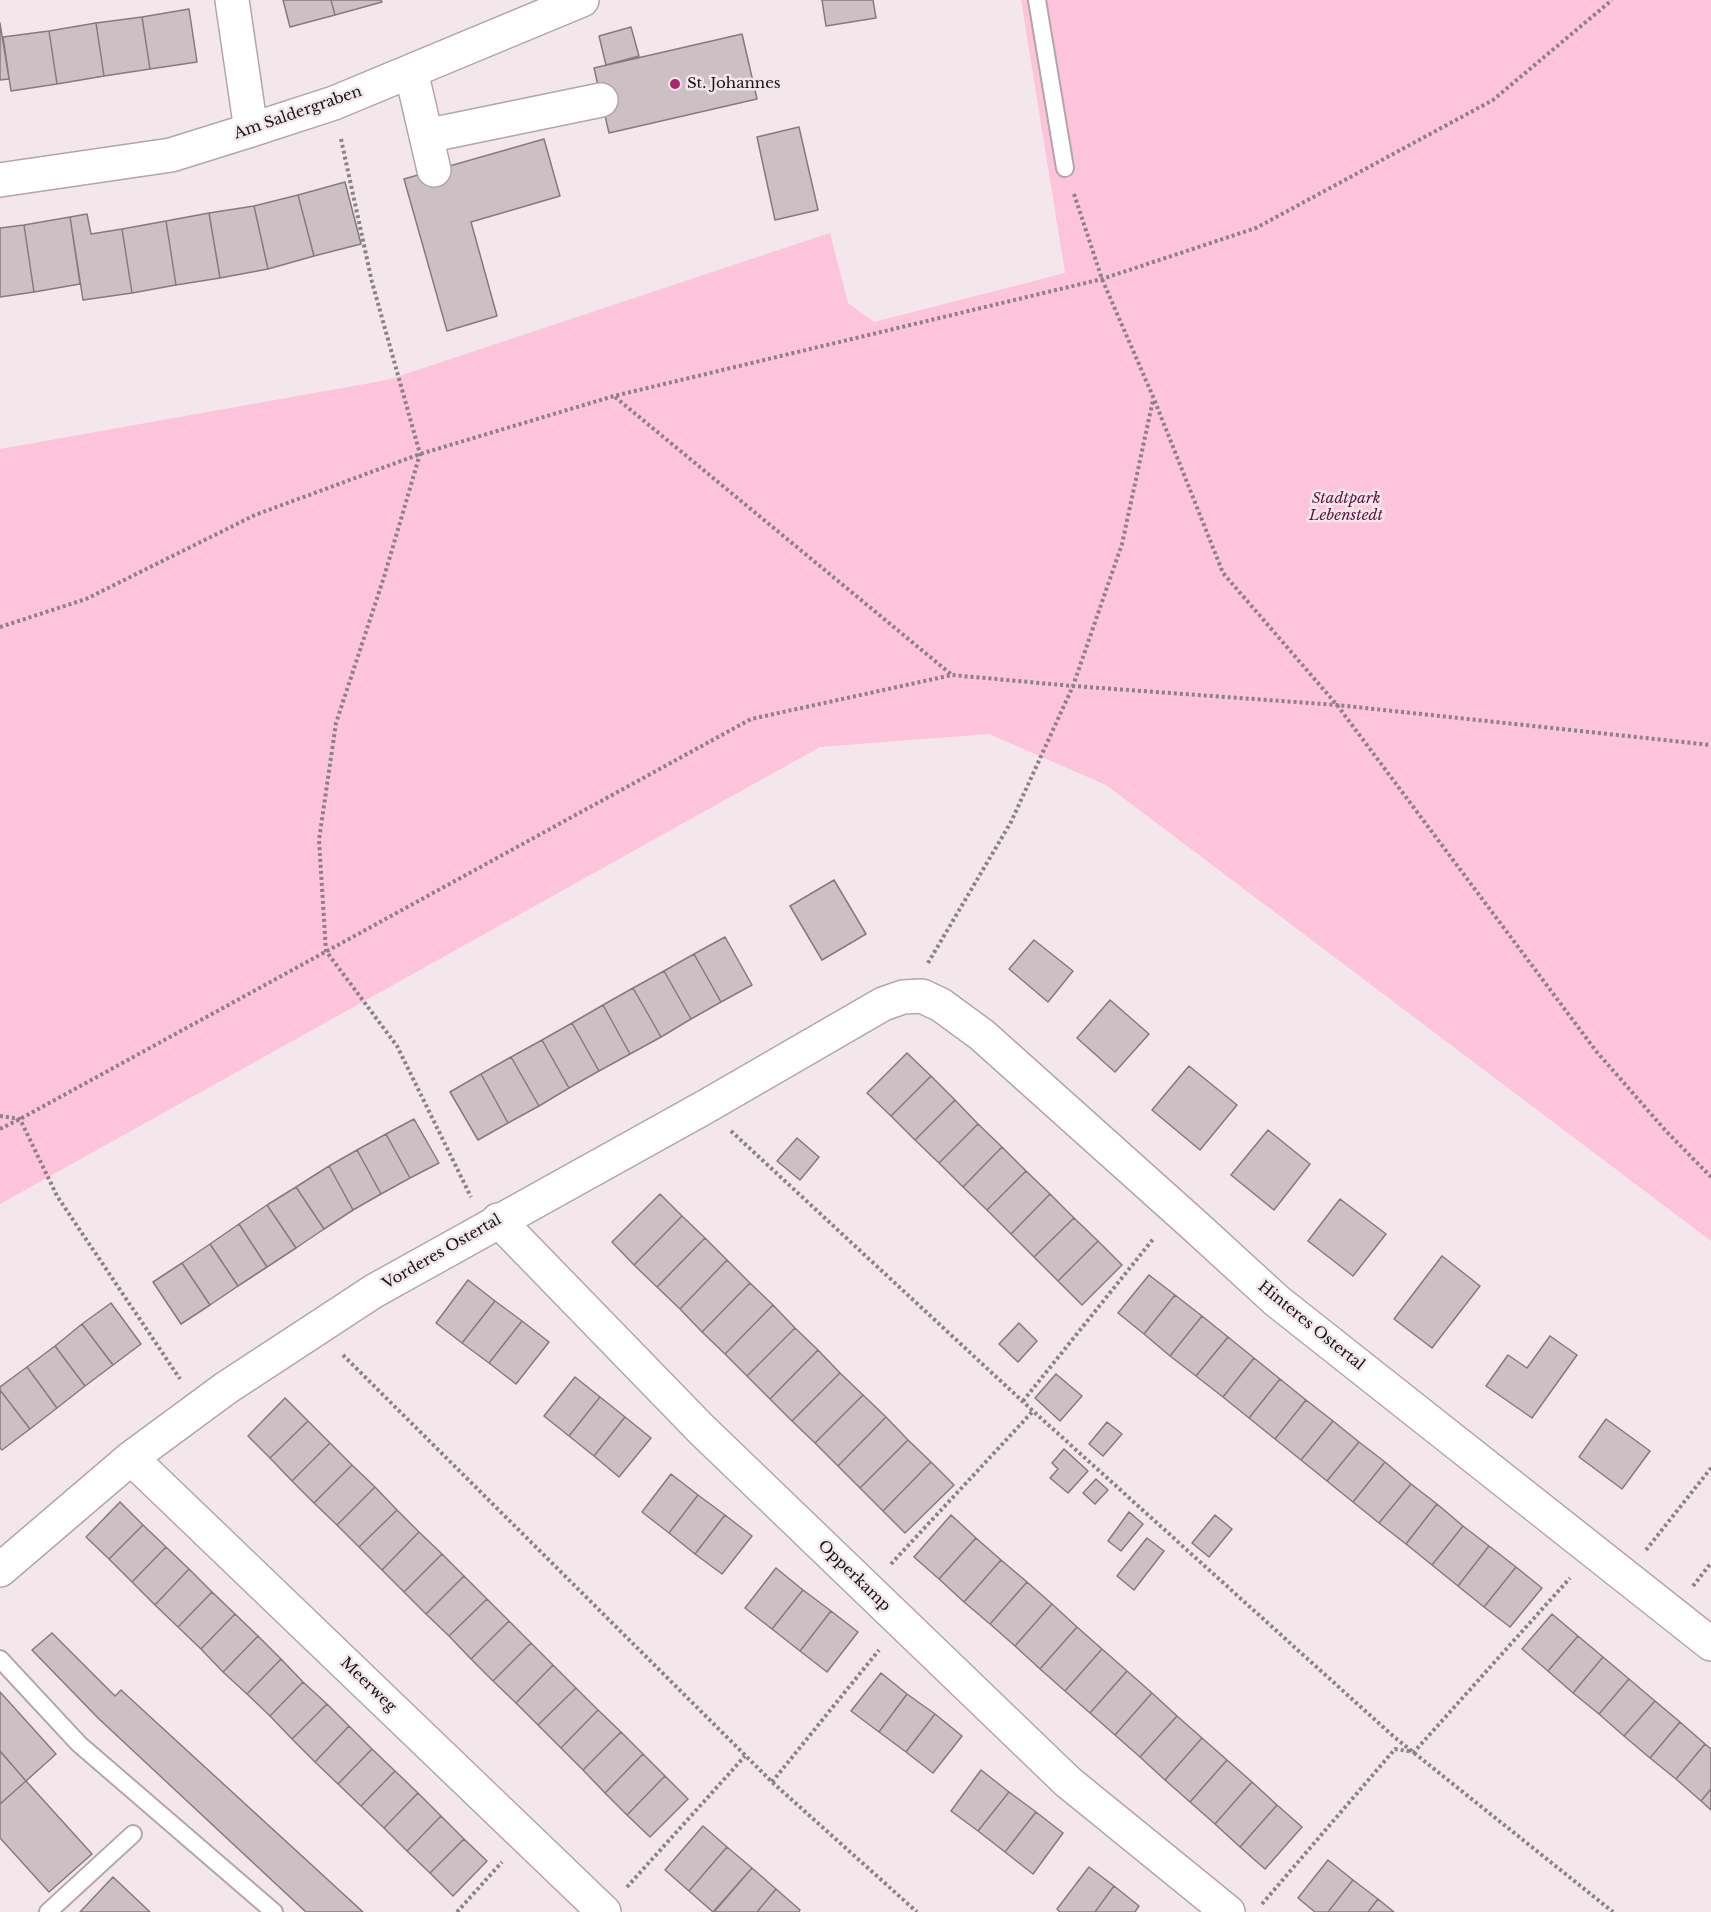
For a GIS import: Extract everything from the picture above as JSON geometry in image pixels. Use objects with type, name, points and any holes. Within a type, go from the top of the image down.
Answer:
[{"type":"street","points":[[232,0],[251,130]]},
{"type":"street","name":"Am Saldergraben","points":[[0,180],[171,154],[251,130],[334,103],[582,0]]},
{"type":"street","points":[[411,71],[434,170]]},
{"type":"street","points":[[426,136],[601,100]]},
{"type":"street","name":"Vorderes Ostertal","points":[[0,1570],[130,1458],[199,1408],[374,1291],[705,1107],[883,1004],[903,998],[922,996]]},
{"type":"street","name":"Hinteres Ostertal","points":[[922,996],[941,1005],[982,1035],[1277,1301],[1711,1644]]},
{"type":"street","name":"Opperkamp","points":[[492,1224],[701,1429],[1068,1782],[1228,1912]]},
{"type":"street","name":"Meerweg","points":[[130,1458],[604,1912]]},
{"type":"lane","points":[[1037,0],[1065,168]]},
{"type":"lane","points":[[0,1659],[79,1744],[274,1912]]},
{"type":"lane","points":[[48,1912],[133,1834]]},
{"type":"path","points":[[0,627],[86,599],[255,515],[420,454],[614,396],[1102,279],[1256,228],[1493,100],[1612,0]]},
{"type":"path","points":[[334,103],[372,282],[420,454],[384,577],[336,723],[319,840],[326,951],[398,1046],[492,1224]]},
{"type":"path","points":[[1065,168],[1102,279],[1154,399],[1223,573],[1337,705],[1596,1051],[1665,1130],[1711,1177]]},
{"type":"path","points":[[614,396],[952,675]]},
{"type":"path","points":[[922,996],[926,966],[1011,822],[1073,686],[1122,544],[1154,399]]},
{"type":"path","points":[[0,1129],[752,719],[952,675],[1337,705],[1711,745]]},
{"type":"path","points":[[705,1107],[1033,1411],[1414,1752],[1613,1912]]},
{"type":"path","points":[[0,1116],[20,1119]]},
{"type":"path","points":[[20,1119],[57,1196],[199,1408]]},
{"type":"path","points":[[1023,1401],[1176,1209]]},
{"type":"path","points":[[322,1325],[338,1349],[745,1756],[917,1912]]},
{"type":"path","points":[[868,1589],[1033,1411]]},
{"type":"path","points":[[1414,1752],[1568,1578],[1625,1576],[1711,1468]]},
{"type":"path","points":[[772,1782],[902,1622]]},
{"type":"path","points":[[1255,1912],[1395,1749],[1414,1752]]},
{"type":"path","points":[[604,1912],[745,1756]]},
{"type":"path","points":[[457,1912],[525,1836]]},
{"type":"green space","name":"Stadtpark Lebenstedt","points":[[1021,0],[1711,0],[1711,1241],[1106,785],[989,734],[820,747],[0,1204],[0,449],[387,380],[830,233],[848,303],[874,322],[1065,273]]},
{"type":"building","points":[[283,0],[331,0],[335,15],[290,27]]},
{"type":"building","points":[[331,0],[381,0],[382,2],[335,15]]},
{"type":"building","points":[[822,0],[873,0],[876,18],[826,26]]},
{"type":"building","points":[[189,9],[197,62],[150,69],[142,17]]},
{"type":"building","points":[[142,17],[150,69],[104,76],[96,23]]},
{"type":"building","points":[[0,23],[9,79],[0,80]]},
{"type":"building","points":[[96,23],[104,76],[57,84],[49,31]]},
{"type":"building","points":[[631,27],[639,56],[606,65],[599,36]]},
{"type":"building","points":[[49,31],[57,84],[11,91],[3,37]]},
{"type":"building","name":"St. Johannes","points":[[742,34],[757,99],[609,133],[594,68]]},
{"type":"building","points":[[799,127],[818,210],[775,220],[757,137]]},
{"type":"building","points":[[544,139],[560,196],[471,222],[497,316],[447,331],[404,179]]},
{"type":"building","points":[[345,182],[361,244],[314,256],[298,195]]},
{"type":"building","points":[[298,195],[314,256],[268,269],[254,206]]},
{"type":"building","points":[[254,206],[268,269],[220,278],[209,213]]},
{"type":"building","points":[[209,213],[220,278],[176,285],[166,221]]},
{"type":"building","points":[[87,214],[91,234],[122,229],[132,293],[83,300],[70,217]]},
{"type":"building","points":[[70,217],[80,284],[34,292],[24,225]]},
{"type":"building","points":[[166,221],[176,285],[132,293],[122,229]]},
{"type":"building","points":[[24,225],[34,292],[0,297],[0,228]]},
{"type":"building","points":[[834,880],[866,934],[822,960],[790,906]]},
{"type":"building","points":[[725,937],[752,985],[721,1002],[694,954]]},
{"type":"building","points":[[1034,940],[1073,971],[1048,1002],[1009,969]]},
{"type":"building","points":[[694,954],[721,1002],[691,1019],[664,971]]},
{"type":"building","points":[[664,971],[691,1019],[661,1037],[633,988]]},
{"type":"building","points":[[633,988],[661,1037],[630,1054],[603,1005]]},
{"type":"building","points":[[1110,1000],[1149,1034],[1115,1072],[1077,1038]]},
{"type":"building","points":[[603,1005],[630,1054],[599,1071],[572,1023]]},
{"type":"building","points":[[572,1023],[599,1071],[569,1088],[542,1040]]},
{"type":"building","points":[[542,1040],[569,1088],[539,1106],[511,1057]]},
{"type":"building","points":[[907,1053],[931,1076],[891,1116],[867,1093]]},
{"type":"building","points":[[511,1057],[539,1106],[508,1123],[481,1074]]},
{"type":"building","points":[[1189,1066],[1237,1105],[1200,1150],[1152,1110]]},
{"type":"building","points":[[481,1074],[508,1123],[478,1140],[450,1092]]},
{"type":"building","points":[[931,1076],[955,1100],[915,1140],[891,1116]]},
{"type":"building","points":[[955,1100],[978,1124],[939,1163],[915,1140]]},
{"type":"building","points":[[414,1119],[439,1163],[410,1178],[386,1134]]},
{"type":"building","points":[[978,1124],[1002,1147],[963,1187],[939,1163]]},
{"type":"building","points":[[1268,1130],[1310,1164],[1274,1210],[1231,1175]]},
{"type":"building","points":[[386,1134],[410,1178],[381,1194],[357,1150]]},
{"type":"building","points":[[797,1138],[819,1157],[800,1180],[777,1161]]},
{"type":"building","points":[[1002,1147],[1026,1171],[987,1210],[963,1187]]},
{"type":"building","points":[[357,1150],[381,1194],[353,1210],[329,1166]]},
{"type":"building","points":[[329,1166],[353,1210],[324,1229],[296,1187]]},
{"type":"building","points":[[1026,1171],[1050,1194],[1011,1234],[987,1210]]},
{"type":"building","points":[[296,1187],[324,1229],[296,1248],[267,1205]]},
{"type":"building","points":[[660,1194],[682,1216],[634,1265],[612,1242]]},
{"type":"building","points":[[1050,1194],[1074,1218],[1034,1257],[1011,1234]]},
{"type":"building","points":[[1340,1199],[1386,1234],[1353,1276],[1308,1241]]},
{"type":"building","points":[[267,1205],[296,1248],[267,1267],[239,1224]]},
{"type":"building","points":[[682,1216],[705,1238],[657,1287],[634,1265]]},
{"type":"building","points":[[1074,1218],[1098,1241],[1058,1281],[1034,1257]]},
{"type":"building","points":[[239,1224],[267,1267],[238,1286],[210,1244]]},
{"type":"building","points":[[705,1238],[727,1260],[680,1309],[657,1287]]},
{"type":"building","points":[[1098,1241],[1122,1265],[1082,1305],[1058,1281]]},
{"type":"building","points":[[210,1244],[238,1286],[210,1305],[182,1263]]},
{"type":"building","points":[[1442,1256],[1480,1286],[1432,1348],[1394,1319]]},
{"type":"building","points":[[727,1260],[750,1283],[702,1332],[680,1309]]},
{"type":"building","points":[[182,1263],[210,1305],[181,1324],[153,1282]]},
{"type":"building","points":[[1149,1275],[1175,1295],[1144,1334],[1118,1313]]},
{"type":"building","points":[[468,1280],[495,1301],[462,1343],[436,1323]]},
{"type":"building","points":[[750,1283],[773,1305],[725,1354],[702,1332]]},
{"type":"building","points":[[1175,1295],[1202,1316],[1170,1356],[1144,1334]]},
{"type":"building","points":[[495,1301],[522,1321],[489,1363],[462,1343]]},
{"type":"building","points":[[111,1303],[141,1344],[113,1365],[82,1324]]},
{"type":"building","points":[[773,1305],[795,1328],[747,1376],[725,1354]]},
{"type":"building","points":[[1202,1316],[1228,1337],[1196,1376],[1170,1356]]},
{"type":"building","points":[[522,1321],[549,1342],[516,1384],[489,1363]]},
{"type":"building","points":[[1019,1323],[1037,1341],[1018,1362],[999,1344]]},
{"type":"building","points":[[82,1324],[113,1365],[85,1386],[55,1346]]},
{"type":"building","points":[[795,1328],[818,1350],[770,1399],[747,1376]]},
{"type":"building","points":[[1550,1336],[1577,1355],[1532,1418],[1486,1386],[1508,1355],[1527,1368]]},
{"type":"building","points":[[1228,1337],[1254,1358],[1223,1397],[1196,1376]]},
{"type":"building","points":[[55,1346],[85,1386],[57,1408],[27,1367]]},
{"type":"building","points":[[818,1350],[840,1373],[792,1421],[770,1399]]},
{"type":"building","points":[[1254,1358],[1280,1379],[1249,1418],[1223,1397]]},
{"type":"building","points":[[27,1367],[57,1408],[30,1429],[0,1390],[0,1387]]},
{"type":"building","points":[[840,1373],[863,1395],[815,1443],[792,1421]]},
{"type":"building","points":[[1056,1374],[1082,1396],[1060,1421],[1035,1398]]},
{"type":"building","points":[[575,1377],[600,1397],[569,1436],[544,1416]]},
{"type":"building","points":[[1280,1379],[1306,1400],[1275,1439],[1249,1418]]},
{"type":"building","points":[[0,1390],[30,1429],[2,1450],[0,1448]]},
{"type":"building","points":[[863,1395],[886,1417],[838,1466],[815,1443]]},
{"type":"building","points":[[600,1397],[625,1417],[594,1456],[569,1436]]},
{"type":"building","points":[[285,1398],[308,1421],[270,1458],[248,1436]]},
{"type":"building","points":[[1306,1400],[1333,1421],[1301,1460],[1275,1439]]},
{"type":"building","points":[[625,1417],[651,1438],[619,1477],[594,1456]]},
{"type":"building","points":[[886,1417],[908,1440],[860,1488],[838,1466]]},
{"type":"building","points":[[1606,1419],[1650,1451],[1622,1489],[1579,1457]]},
{"type":"building","points":[[308,1421],[330,1443],[292,1481],[270,1458]]},
{"type":"building","points":[[1333,1421],[1359,1442],[1327,1481],[1301,1460]]},
{"type":"building","points":[[1107,1422],[1122,1434],[1103,1456],[1089,1444]]},
{"type":"building","points":[[908,1440],[931,1462],[883,1511],[860,1488]]},
{"type":"building","points":[[1359,1442],[1385,1462],[1353,1502],[1327,1481]]},
{"type":"building","points":[[330,1443],[352,1465],[314,1503],[292,1481]]},
{"type":"building","points":[[1064,1449],[1088,1471],[1068,1493],[1050,1478],[1058,1469],[1052,1463]]},
{"type":"building","points":[[931,1462],[954,1485],[905,1533],[883,1511]]},
{"type":"building","points":[[1385,1462],[1411,1484],[1379,1523],[1353,1502]]},
{"type":"building","points":[[352,1465],[375,1487],[337,1525],[314,1503]]},
{"type":"building","points":[[671,1474],[698,1495],[669,1533],[642,1512]]},
{"type":"building","points":[[1096,1479],[1108,1490],[1095,1504],[1083,1493]]},
{"type":"building","points":[[1411,1484],[1437,1504],[1406,1544],[1379,1523]]},
{"type":"building","points":[[375,1487],[397,1510],[359,1547],[337,1525]]},
{"type":"building","points":[[698,1495],[725,1515],[695,1554],[669,1533]]},
{"type":"building","points":[[120,1502],[143,1525],[109,1559],[86,1537]]},
{"type":"building","points":[[1437,1504],[1463,1526],[1432,1565],[1406,1544]]},
{"type":"building","points":[[397,1510],[419,1532],[382,1570],[359,1547]]},
{"type":"building","points":[[1129,1512],[1143,1524],[1121,1551],[1108,1541]]},
{"type":"building","points":[[725,1515],[752,1536],[722,1574],[695,1554]]},
{"type":"building","points":[[951,1515],[976,1538],[939,1579],[914,1557]]},
{"type":"building","points":[[1215,1515],[1232,1529],[1209,1557],[1192,1543]]},
{"type":"building","points":[[143,1525],[166,1547],[132,1582],[109,1559]]},
{"type":"building","points":[[1463,1526],[1489,1546],[1458,1586],[1432,1565]]},
{"type":"building","points":[[419,1532],[442,1554],[404,1592],[382,1570]]},
{"type":"building","points":[[976,1538],[1001,1560],[964,1602],[939,1579]]},
{"type":"building","points":[[1147,1538],[1164,1551],[1134,1590],[1117,1576]]},
{"type":"building","points":[[1489,1546],[1516,1567],[1484,1607],[1458,1586]]},
{"type":"building","points":[[166,1547],[189,1569],[155,1605],[132,1582]]},
{"type":"building","points":[[442,1554],[464,1576],[426,1614],[404,1592]]},
{"type":"building","points":[[1001,1560],[1027,1582],[990,1624],[964,1602]]},
{"type":"building","points":[[1516,1567],[1542,1588],[1510,1627],[1484,1607]]},
{"type":"building","points":[[776,1568],[803,1590],[772,1629],[745,1608]]},
{"type":"building","points":[[189,1569],[212,1592],[178,1627],[155,1605]]},
{"type":"building","points":[[464,1576],[487,1599],[449,1636],[426,1614]]},
{"type":"building","points":[[1027,1582],[1052,1604],[1015,1646],[990,1624]]},
{"type":"building","points":[[803,1590],[831,1611],[800,1651],[772,1629]]},
{"type":"building","points":[[212,1592],[235,1614],[201,1649],[178,1627]]},
{"type":"building","points":[[487,1599],[509,1621],[471,1659],[449,1636]]},
{"type":"building","points":[[1052,1604],[1077,1627],[1040,1669],[1015,1646]]},
{"type":"building","points":[[831,1611],[858,1632],[827,1672],[800,1651]]},
{"type":"building","points":[[235,1614],[258,1636],[223,1672],[201,1649]]},
{"type":"building","points":[[1552,1614],[1578,1636],[1548,1671],[1522,1649]]},
{"type":"building","points":[[509,1621],[531,1643],[493,1681],[471,1659]]},
{"type":"building","points":[[1077,1627],[1102,1649],[1065,1691],[1040,1669]]},
{"type":"building","points":[[52,1633],[115,1696],[121,1690],[363,1912],[306,1912],[98,1718],[32,1650]]},
{"type":"building","points":[[258,1636],[281,1659],[247,1694],[223,1672]]},
{"type":"building","points":[[1578,1636],[1603,1657],[1573,1693],[1548,1671]]},
{"type":"building","points":[[531,1643],[553,1665],[516,1703],[493,1681]]},
{"type":"building","points":[[1102,1649],[1127,1671],[1090,1713],[1065,1691]]},
{"type":"building","points":[[1603,1657],[1629,1679],[1599,1714],[1573,1693]]},
{"type":"building","points":[[281,1659],[303,1682],[270,1716],[247,1694]]},
{"type":"building","points":[[553,1665],[576,1688],[538,1725],[516,1703]]},
{"type":"building","points":[[1127,1671],[1152,1693],[1115,1735],[1090,1713]]},
{"type":"building","points":[[881,1673],[907,1694],[879,1732],[851,1711]]},
{"type":"building","points":[[1629,1679],[1655,1701],[1624,1736],[1599,1714]]},
{"type":"building","points":[[303,1682],[327,1704],[292,1739],[270,1716]]},
{"type":"building","points":[[576,1688],[598,1710],[561,1748],[538,1725]]},
{"type":"building","points":[[0,1692],[56,1754],[26,1781],[0,1751]]},
{"type":"building","points":[[1152,1693],[1177,1716],[1140,1757],[1115,1735]]},
{"type":"building","points":[[907,1694],[935,1714],[906,1752],[879,1732]]},
{"type":"building","points":[[1655,1701],[1680,1722],[1650,1758],[1624,1736]]},
{"type":"building","points":[[327,1704],[349,1726],[315,1762],[292,1739]]},
{"type":"building","points":[[598,1710],[621,1732],[583,1770],[561,1748]]},
{"type":"building","points":[[935,1714],[962,1736],[933,1773],[906,1752]]},
{"type":"building","points":[[1177,1716],[1202,1738],[1165,1780],[1140,1757]]},
{"type":"building","points":[[1680,1722],[1705,1744],[1676,1779],[1650,1758]]},
{"type":"building","points":[[349,1726],[372,1749],[338,1784],[315,1762]]},
{"type":"building","points":[[621,1732],[643,1754],[605,1793],[583,1770]]},
{"type":"building","points":[[1202,1738],[1227,1760],[1190,1802],[1165,1780]]},
{"type":"building","points":[[1705,1744],[1711,1749],[1711,1789],[1701,1801],[1676,1779]]},
{"type":"building","points":[[372,1749],[395,1771],[361,1806],[338,1784]]},
{"type":"building","points":[[0,1751],[26,1781],[0,1804]]},
{"type":"building","points":[[643,1754],[665,1776],[627,1815],[605,1793]]},
{"type":"building","points":[[1227,1760],[1252,1782],[1215,1824],[1190,1802]]},
{"type":"building","points":[[981,1770],[1009,1792],[978,1831],[951,1811]]},
{"type":"building","points":[[395,1771],[418,1793],[384,1828],[361,1806]]},
{"type":"building","points":[[665,1776],[688,1799],[650,1837],[627,1815]]},
{"type":"building","points":[[26,1781],[92,1854],[49,1892],[0,1838],[0,1804]]},
{"type":"building","points":[[1252,1782],[1277,1805],[1240,1847],[1215,1824]]},
{"type":"building","points":[[1711,1789],[1711,1810],[1701,1801]]},
{"type":"building","points":[[1009,1792],[1036,1812],[1005,1852],[978,1831]]},
{"type":"building","points":[[418,1793],[441,1816],[407,1851],[384,1828]]},
{"type":"building","points":[[1277,1805],[1302,1827],[1265,1869],[1240,1847]]},
{"type":"building","points":[[1036,1812],[1063,1833],[1033,1874],[1005,1852]]},
{"type":"building","points":[[441,1816],[464,1839],[430,1873],[407,1851]]},
{"type":"building","points":[[703,1826],[727,1847],[689,1891],[665,1870]]},
{"type":"building","points":[[464,1839],[487,1861],[453,1896],[430,1873]]},
{"type":"building","points":[[727,1847],[752,1868],[713,1912],[689,1891]]},
{"type":"building","points":[[1328,1860],[1353,1880],[1328,1912],[1315,1912],[1298,1898]]},
{"type":"building","points":[[1089,1867],[1114,1886],[1095,1912],[1060,1912],[1057,1909]]},
{"type":"building","points":[[752,1868],[776,1889],[757,1912],[714,1912]]},
{"type":"building","points":[[113,1877],[150,1912],[80,1912]]},
{"type":"building","points":[[1353,1880],[1378,1899],[1368,1912],[1328,1912]]},
{"type":"building","points":[[1114,1886],[1139,1906],[1135,1912],[1095,1912]]},
{"type":"building","points":[[776,1889],[800,1910],[799,1912],[757,1912]]},
{"type":"building","points":[[1378,1899],[1394,1912],[1368,1912]]},
{"type":"place","name":"St. Johannes","points":[[675,84]]}]
